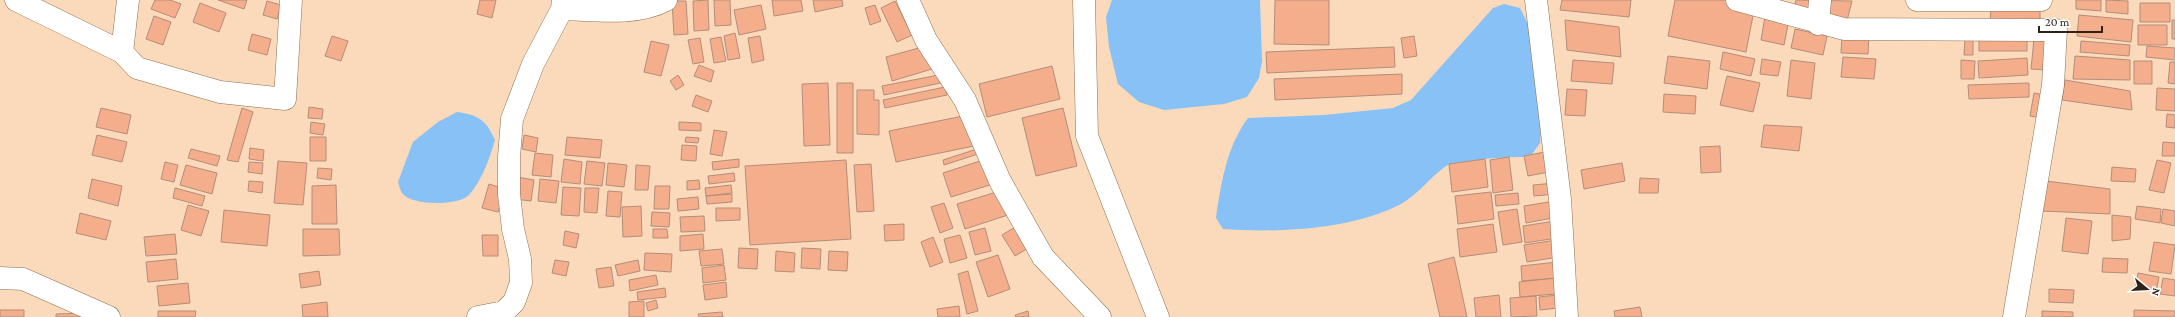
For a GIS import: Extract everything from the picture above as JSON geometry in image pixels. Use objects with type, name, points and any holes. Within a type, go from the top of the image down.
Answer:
[{"type":"street","points":[[16,0],[122,52],[137,68],[220,92],[285,99],[290,0]]},
{"type":"street","points":[[122,52],[128,0]]},
{"type":"street","points":[[478,317],[504,312],[514,302],[521,283],[520,259],[513,229],[509,194],[509,157],[512,119],[533,64],[563,4],[636,9],[655,6],[666,0]]},
{"type":"street","points":[[908,0],[926,40],[965,100],[1000,181],[1043,258],[1100,317]]},
{"type":"street","points":[[1084,0],[1087,136],[1158,317]]},
{"type":"street","points":[[1536,0],[1560,199],[1567,317]]},
{"type":"street","points":[[1737,0],[1818,24],[1844,29],[2056,30]]},
{"type":"street","points":[[1818,24],[1820,0]]},
{"type":"street","points":[[1917,0],[2041,0]]},
{"type":"street","points":[[2014,317],[2053,85],[2056,30],[2050,0]]},
{"type":"street","points":[[0,278],[23,279],[109,317]]},
{"type":"water","points":[[1112,0],[1260,0],[1262,61],[1259,78],[1247,97],[1224,104],[1164,110],[1139,102],[1118,84],[1109,47],[1106,17]]},
{"type":"water","points":[[1504,4],[1520,8],[1528,24],[1542,120],[1540,143],[1530,157],[1488,159],[1450,164],[1436,174],[1406,201],[1380,213],[1358,220],[1336,225],[1289,230],[1223,229],[1216,218],[1223,178],[1235,141],[1248,118],[1324,115],[1393,108],[1411,100],[1493,8]]},
{"type":"water","points":[[457,112],[471,115],[481,120],[492,133],[495,140],[488,162],[478,183],[464,199],[446,203],[425,202],[407,197],[402,193],[398,182],[413,142],[438,122]]},
{"type":"building","points":[[155,0],[170,0],[181,4],[175,18],[151,9]]},
{"type":"building","points":[[218,0],[247,0],[244,9]]},
{"type":"building","points":[[480,0],[496,0],[492,18],[477,14]]},
{"type":"building","points":[[708,0],[709,30],[694,31],[693,1]]},
{"type":"building","points":[[714,0],[730,0],[731,25],[715,26]]},
{"type":"building","points":[[772,0],[801,0],[803,11],[774,16]]},
{"type":"building","points":[[813,0],[842,0],[843,6],[815,12]]},
{"type":"building","points":[[1275,0],[1329,0],[1329,45],[1274,44]]},
{"type":"building","points":[[1562,0],[1631,0],[1629,17],[1560,10]]},
{"type":"building","points":[[1675,0],[1756,0],[1746,52],[1668,36]]},
{"type":"building","points":[[1796,0],[1852,1],[1846,25],[1793,12]]},
{"type":"building","points":[[2076,0],[2101,0],[2101,11],[2076,9]]},
{"type":"building","points":[[2106,0],[2128,1],[2128,14],[2106,12]]},
{"type":"building","points":[[267,1],[281,5],[277,19],[263,15]]},
{"type":"building","points":[[672,1],[686,1],[688,34],[674,35]]},
{"type":"building","points":[[895,1],[912,35],[897,42],[881,8]]},
{"type":"building","points":[[200,3],[226,13],[219,32],[193,22]]},
{"type":"building","points":[[2140,3],[2170,3],[2170,22],[2140,22]]},
{"type":"building","points":[[761,5],[766,29],[739,35],[734,10]]},
{"type":"building","points":[[875,5],[881,21],[870,25],[865,8]]},
{"type":"building","points":[[1767,5],[1791,9],[1784,45],[1761,40]]},
{"type":"building","points":[[1991,9],[2040,10],[2040,24],[1990,23]]},
{"type":"building","points":[[2079,15],[2133,20],[2131,42],[2077,36]]},
{"type":"building","points":[[154,16],[171,22],[163,45],[146,39]]},
{"type":"building","points":[[1565,20],[1619,27],[1621,57],[1567,50]]},
{"type":"building","points":[[2172,20],[2175,20],[2175,39],[2172,39]]},
{"type":"building","points":[[2138,25],[2167,25],[2167,45],[2138,45]]},
{"type":"building","points":[[1795,29],[1827,36],[1823,55],[1791,48]]},
{"type":"building","points":[[735,33],[740,58],[728,60],[724,36]]},
{"type":"building","points":[[1842,33],[1869,34],[1868,54],[1841,53]]},
{"type":"building","points":[[252,34],[271,39],[267,55],[248,50]]},
{"type":"building","points":[[332,36],[348,41],[341,61],[325,56]]},
{"type":"building","points":[[760,36],[764,60],[752,63],[748,38]]},
{"type":"building","points":[[1414,36],[1417,56],[1404,58],[1401,38]]},
{"type":"building","points":[[721,37],[726,61],[714,63],[710,39]]},
{"type":"building","points":[[700,38],[704,62],[693,64],[688,40]]},
{"type":"building","points":[[1965,38],[1973,39],[1973,55],[1964,55]]},
{"type":"building","points":[[1979,39],[2027,39],[2027,51],[1979,51]]},
{"type":"building","points":[[2034,39],[2049,41],[2046,70],[2031,69]]},
{"type":"building","points":[[651,41],[669,45],[661,76],[644,72]]},
{"type":"building","points":[[2081,41],[2130,45],[2129,56],[2080,52]]},
{"type":"building","points":[[926,46],[932,69],[892,81],[886,57]]},
{"type":"building","points":[[2147,46],[2175,48],[2175,60],[2146,57]]},
{"type":"building","points":[[1394,47],[1395,67],[1267,73],[1266,52]]},
{"type":"building","points":[[1723,52],[1755,59],[1751,76],[1720,69]]},
{"type":"building","points":[[1668,56],[1710,61],[1707,89],[1664,83]]},
{"type":"building","points":[[2075,56],[2130,60],[2130,80],[2073,79]]},
{"type":"building","points":[[1843,57],[1876,59],[1874,79],[1841,77]]},
{"type":"building","points":[[2027,58],[2028,75],[1979,78],[1978,61]]},
{"type":"building","points":[[1762,59],[1781,62],[1778,76],[1760,74]]},
{"type":"building","points":[[1573,60],[1614,63],[1612,84],[1571,81]]},
{"type":"building","points":[[1791,60],[1815,63],[1811,99],[1787,96]]},
{"type":"building","points":[[1961,60],[1975,61],[1974,79],[1961,79]]},
{"type":"building","points":[[2134,61],[2152,61],[2152,84],[2134,84]]},
{"type":"building","points":[[2170,62],[2175,62],[2175,84],[2168,83]]},
{"type":"building","points":[[699,65],[714,71],[711,82],[694,76]]},
{"type":"building","points":[[1052,66],[1060,99],[987,117],[979,84]]},
{"type":"building","points":[[944,74],[945,82],[884,95],[882,86]]},
{"type":"building","points":[[1402,74],[1402,94],[1275,100],[1274,79]]},
{"type":"building","points":[[678,75],[684,85],[676,90],[670,81]]},
{"type":"building","points":[[1727,76],[1760,83],[1753,112],[1720,105]]},
{"type":"building","points":[[2065,80],[2130,91],[2132,110],[2062,100]]},
{"type":"building","points":[[828,83],[830,145],[804,146],[802,84]]},
{"type":"building","points":[[837,83],[853,83],[853,153],[837,153]]},
{"type":"building","points":[[2029,83],[2029,97],[1969,99],[1968,85]]},
{"type":"building","points":[[945,87],[947,95],[885,108],[883,100]]},
{"type":"building","points":[[2157,88],[2175,89],[2175,111],[2156,110]]},
{"type":"building","points":[[1567,89],[1587,90],[1585,116],[1565,115]]},
{"type":"building","points":[[857,90],[874,90],[874,100],[879,100],[879,135],[857,134]]},
{"type":"building","points":[[2034,93],[2052,96],[2048,119],[2030,116]]},
{"type":"building","points":[[1664,94],[1696,96],[1695,114],[1663,112]]},
{"type":"building","points":[[696,95],[712,101],[708,112],[692,106]]},
{"type":"building","points":[[309,107],[323,109],[322,119],[308,118]]},
{"type":"building","points":[[101,108],[131,115],[127,134],[96,127]]},
{"type":"building","points":[[242,108],[253,112],[238,162],[227,160]]},
{"type":"building","points":[[1063,108],[1077,166],[1036,176],[1022,118]]},
{"type":"building","points":[[2167,114],[2175,115],[2175,128],[2166,127]]},
{"type":"building","points":[[968,115],[974,146],[896,162],[889,131]]},
{"type":"building","points":[[311,122],[325,124],[323,135],[310,133]]},
{"type":"building","points":[[679,122],[701,123],[701,131],[679,130]]},
{"type":"building","points":[[1764,125],[1802,127],[1799,151],[1761,147]]},
{"type":"building","points":[[714,130],[727,132],[722,156],[710,154]]},
{"type":"building","points":[[97,135],[127,142],[122,162],[92,155]]},
{"type":"building","points":[[524,135],[538,138],[536,152],[522,149]]},
{"type":"building","points":[[310,137],[326,137],[326,161],[310,161]]},
{"type":"building","points":[[567,137],[602,140],[600,158],[565,155]]},
{"type":"building","points":[[686,137],[699,138],[698,143],[685,142]]},
{"type":"building","points":[[2163,142],[2175,143],[2175,156],[2162,156]]},
{"type":"building","points":[[682,145],[697,146],[696,161],[681,160]]},
{"type":"building","points":[[1720,146],[1721,172],[1701,173],[1700,147]]},
{"type":"building","points":[[250,148],[264,150],[263,161],[249,159]]},
{"type":"building","points":[[980,148],[981,153],[944,165],[943,160]]},
{"type":"building","points":[[191,149],[220,156],[217,166],[188,158]]},
{"type":"building","points":[[1550,151],[1554,171],[1528,176],[1524,156]]},
{"type":"building","points":[[535,153],[553,155],[551,177],[532,175]]},
{"type":"building","points":[[1509,157],[1513,190],[1493,193],[1490,160]]},
{"type":"building","points":[[564,159],[582,162],[580,184],[561,182]]},
{"type":"building","points":[[739,159],[739,167],[713,170],[712,162]]},
{"type":"building","points":[[986,159],[993,184],[951,197],[943,173]]},
{"type":"building","points":[[1485,159],[1488,187],[1452,192],[1449,164]]},
{"type":"building","points":[[846,160],[851,239],[750,245],[745,166]]},
{"type":"building","points":[[2157,160],[2171,163],[2164,193],[2149,190]]},
{"type":"building","points":[[278,161],[307,163],[303,205],[274,203]]},
{"type":"building","points":[[587,161],[605,163],[602,186],[584,184]]},
{"type":"building","points":[[165,162],[178,165],[174,182],[161,179]]},
{"type":"building","points":[[249,162],[263,163],[262,174],[248,172]]},
{"type":"building","points":[[608,163],[627,165],[624,187],[606,185]]},
{"type":"building","points":[[1622,163],[1625,181],[1584,189],[1581,170]]},
{"type":"building","points":[[871,164],[874,211],[857,212],[854,165]]},
{"type":"building","points":[[186,165],[217,173],[212,194],[180,185]]},
{"type":"building","points":[[636,165],[650,166],[648,190],[635,190]]},
{"type":"building","points":[[2112,167],[2136,169],[2135,182],[2111,181]]},
{"type":"building","points":[[318,168],[332,169],[331,180],[317,178]]},
{"type":"building","points":[[734,173],[735,181],[709,184],[708,176]]},
{"type":"building","points":[[517,177],[534,180],[531,201],[514,199]]},
{"type":"building","points":[[1640,178],[1659,179],[1658,193],[1639,193]]},
{"type":"building","points":[[92,179],[122,186],[118,206],[88,198]]},
{"type":"building","points":[[540,179],[559,181],[556,203],[538,201]]},
{"type":"building","points":[[699,180],[700,189],[687,190],[687,181]]},
{"type":"building","points":[[249,181],[263,182],[262,193],[248,191]]},
{"type":"building","points":[[2046,181],[2110,189],[2110,214],[2041,211]]},
{"type":"building","points":[[1555,183],[1557,194],[1534,196],[1533,185]]},
{"type":"building","points":[[489,184],[505,189],[498,212],[482,208]]},
{"type":"building","points":[[336,185],[337,224],[312,224],[312,186]]},
{"type":"building","points":[[731,185],[732,193],[706,196],[705,188]]},
{"type":"building","points":[[655,186],[670,186],[669,209],[654,209]]},
{"type":"building","points":[[563,187],[581,188],[579,216],[561,215]]},
{"type":"building","points":[[175,188],[205,196],[202,206],[173,198]]},
{"type":"building","points":[[585,188],[599,188],[597,213],[584,212]]},
{"type":"building","points":[[608,191],[622,192],[620,217],[606,216]]},
{"type":"building","points":[[1000,191],[1008,215],[965,229],[957,204]]},
{"type":"building","points":[[1491,192],[1494,219],[1458,224],[1455,196]]},
{"type":"building","points":[[1518,193],[1519,204],[1496,206],[1495,195]]},
{"type":"building","points":[[732,194],[732,202],[707,204],[706,196]]},
{"type":"building","points":[[698,197],[699,209],[678,211],[677,199]]},
{"type":"building","points":[[1555,201],[1558,217],[1526,223],[1524,206]]},
{"type":"building","points":[[944,203],[953,228],[940,233],[931,207]]},
{"type":"building","points":[[188,205],[209,211],[201,236],[181,230]]},
{"type":"building","points":[[641,206],[642,236],[623,237],[622,207]]},
{"type":"building","points":[[2137,206],[2161,209],[2160,223],[2135,219]]},
{"type":"building","points":[[716,208],[740,208],[740,220],[716,221]]},
{"type":"building","points":[[1517,209],[1522,242],[1503,245],[1498,212]]},
{"type":"building","points":[[2163,209],[2175,211],[2175,226],[2161,223]]},
{"type":"building","points":[[224,210],[270,215],[267,246],[221,242]]},
{"type":"building","points":[[652,212],[670,213],[669,227],[651,226]]},
{"type":"building","points":[[80,213],[111,221],[106,240],[76,233]]},
{"type":"building","points":[[2112,215],[2131,217],[2130,239],[2112,241]]},
{"type":"building","points":[[704,216],[705,231],[681,232],[680,217]]},
{"type":"building","points":[[2066,218],[2092,221],[2088,254],[2062,251]]},
{"type":"building","points":[[1555,221],[1557,238],[1525,243],[1523,226]]},
{"type":"building","points":[[904,224],[904,240],[885,241],[884,225]]},
{"type":"building","points":[[1493,224],[1497,252],[1460,257],[1457,229]]},
{"type":"building","points":[[1017,226],[1030,247],[1015,256],[1002,235]]},
{"type":"building","points":[[985,228],[991,251],[975,255],[969,232]]},
{"type":"building","points":[[303,229],[339,229],[340,255],[303,256]]},
{"type":"building","points":[[653,229],[667,229],[668,238],[653,238]]},
{"type":"building","points":[[565,231],[579,234],[576,248],[563,245]]},
{"type":"building","points":[[175,234],[177,254],[146,256],[144,237]]},
{"type":"building","points":[[703,234],[704,249],[680,251],[680,236]]},
{"type":"building","points":[[482,235],[498,235],[498,256],[483,256]]},
{"type":"building","points":[[960,235],[967,258],[950,263],[944,239]]},
{"type":"building","points":[[933,237],[943,262],[930,267],[921,242]]},
{"type":"building","points":[[1556,240],[1559,257],[1527,262],[1524,245]]},
{"type":"building","points":[[2154,242],[2175,245],[2171,274],[2149,271]]},
{"type":"building","points":[[739,248],[758,249],[757,269],[738,268]]},
{"type":"building","points":[[802,248],[821,249],[820,269],[801,268]]},
{"type":"building","points":[[722,249],[724,264],[701,266],[699,251]]},
{"type":"building","points":[[776,251],[795,253],[794,272],[775,271]]},
{"type":"building","points":[[829,251],[848,252],[847,271],[828,270]]},
{"type":"building","points":[[645,253],[672,254],[671,272],[644,270]]},
{"type":"building","points":[[998,255],[1010,289],[988,297],[976,262]]},
{"type":"building","points":[[1454,257],[1467,317],[1440,317],[1428,264]]},
{"type":"building","points":[[2103,258],[2128,259],[2127,273],[2102,272]]},
{"type":"building","points":[[176,259],[178,279],[148,282],[146,262]]},
{"type":"building","points":[[555,260],[569,262],[566,276],[552,273]]},
{"type":"building","points":[[638,260],[640,271],[618,276],[615,265]]},
{"type":"building","points":[[1557,262],[1558,278],[1522,281],[1521,266]]},
{"type":"building","points":[[724,265],[726,280],[703,283],[702,268]]},
{"type":"building","points":[[611,267],[614,286],[599,288],[596,269]]},
{"type":"building","points":[[319,271],[321,285],[301,288],[299,274]]},
{"type":"building","points":[[968,271],[978,311],[967,314],[958,274]]},
{"type":"building","points":[[2138,273],[2159,277],[2156,292],[2135,288]]},
{"type":"building","points":[[656,275],[658,285],[630,291],[629,280]]},
{"type":"building","points":[[1555,278],[1556,294],[1520,297],[1519,282]]},
{"type":"building","points":[[2163,278],[2175,280],[2175,296],[2160,294]]},
{"type":"building","points":[[726,282],[727,297],[705,300],[703,285]]},
{"type":"building","points":[[188,283],[190,303],[159,306],[157,286]]},
{"type":"building","points":[[665,288],[666,297],[638,300],[637,292]]},
{"type":"building","points":[[2049,289],[2074,290],[2073,303],[2049,302]]},
{"type":"building","points":[[1499,295],[1501,317],[1476,317],[1474,298]]},
{"type":"building","points":[[1557,295],[1558,308],[1540,310],[1539,297]]},
{"type":"building","points":[[1536,296],[1537,316],[1511,317],[1510,298]]},
{"type":"building","points":[[656,300],[658,308],[648,311],[646,303]]},
{"type":"building","points":[[644,301],[644,317],[629,317],[629,302]]},
{"type":"building","points":[[327,302],[328,317],[303,317],[302,305]]},
{"type":"building","points":[[959,306],[960,317],[938,317],[937,309]]},
{"type":"building","points":[[1640,307],[1642,317],[1615,317],[1614,311]]},
{"type":"building","points":[[0,310],[24,310],[24,317],[0,317]]},
{"type":"building","points":[[2134,310],[2175,311],[2175,317],[2134,317]]},
{"type":"building","points":[[158,311],[196,311],[195,317],[158,317]]},
{"type":"building","points":[[1028,311],[1029,317],[1016,317],[1015,315]]},
{"type":"building","points":[[2042,311],[2073,312],[2073,317],[2042,317]]},
{"type":"building","points":[[722,312],[723,317],[699,317],[698,314]]},
{"type":"building","points":[[88,313],[88,317],[56,317],[56,314]]}]
